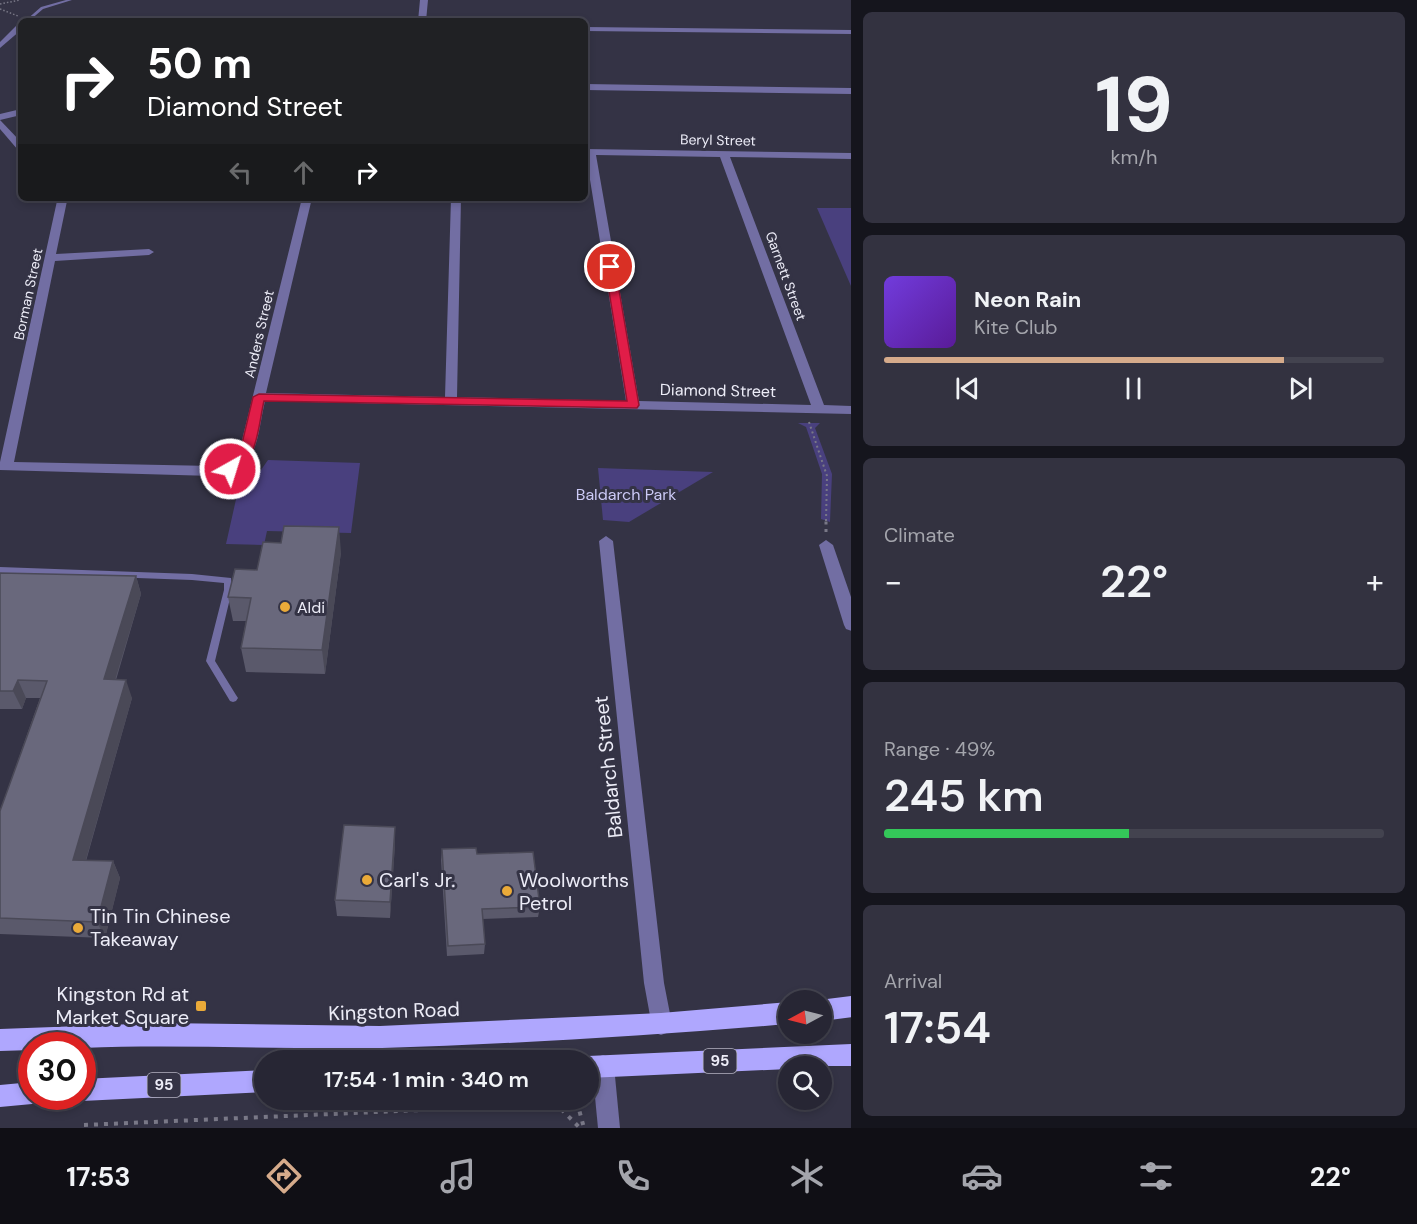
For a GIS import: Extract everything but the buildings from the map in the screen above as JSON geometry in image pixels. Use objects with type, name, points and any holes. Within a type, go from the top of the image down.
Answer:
[{"type":"main road","points":[[832,1009],[851,1006]]},
{"type":"main road","name":"Kingston Road","points":[[0,1040],[161,1034],[368,1037],[661,1024],[778,1014]]},
{"type":"main road","name":"95","points":[[599,1066],[851,1055]]},
{"type":"main road","name":"95","points":[[96,1089],[254,1081]]},
{"type":"main road","points":[[0,1096],[18,1094]]},
{"type":"street","points":[[422,18],[424,0]]},
{"type":"street","points":[[0,46],[18,29]]},
{"type":"street","points":[[588,29],[851,32]]},
{"type":"street","points":[[0,46],[11,45]]},
{"type":"street","points":[[588,87],[851,91]]},
{"type":"street","points":[[0,117],[18,113]]},
{"type":"street","points":[[0,123],[18,144]]},
{"type":"street","points":[[588,152],[633,405]]},
{"type":"street","name":"Beryl Street","points":[[588,152],[851,156]]},
{"type":"street","name":"Garnett Street","points":[[724,154],[819,409]]},
{"type":"street","name":"Borman Street","points":[[3,467],[62,201]]},
{"type":"street","name":"Anders Street","points":[[3,467],[213,471],[230,469],[241,463],[246,452],[306,201]]},
{"type":"street","points":[[450,401],[456,201]]},
{"type":"street","points":[[51,258],[149,252]]},
{"type":"street","name":"Diamond Street","points":[[259,397],[851,410]]},
{"type":"street","name":"Baldarch Street","points":[[606,541],[654,983],[661,1024]]},
{"type":"street","points":[[826,545],[851,622]]},
{"type":"street","points":[[599,1080],[609,1128]]},
{"type":"lane","points":[[30,18],[42,8],[70,0]]},
{"type":"lane","points":[[0,570],[228,580],[228,590],[210,662],[233,698]]},
{"type":"path","points":[[0,4],[20,0]]},
{"type":"path","points":[[0,9],[23,18]]},
{"type":"path","points":[[804,409],[827,476],[826,545]]},
{"type":"path","points":[[84,1125],[421,1110]]},
{"type":"path","points":[[562,1110],[582,1128]]},
{"type":"path","points":[[579,1110],[582,1128]]},
{"type":"green space","points":[[817,208],[851,208],[851,286]]},
{"type":"green space","points":[[798,423],[820,423],[815,428],[832,474],[830,522],[821,519],[822,474],[806,427]]},
{"type":"green space","points":[[268,460],[360,463],[351,533],[267,531],[264,545],[226,544],[239,486],[256,477]]},
{"type":"green space","name":"Baldarch Park","points":[[598,468],[713,472],[629,522],[603,520]]},
{"type":"place","name":"Aldi","points":[[285,607]]},
{"type":"place","name":"Carl's Jr.","points":[[367,880]]},
{"type":"place","name":"Woolworths Petrol","points":[[507,891]]},
{"type":"place","name":"Tin Tin Chinese Takeaway","points":[[78,928]]},
{"type":"place","name":"Kingston Rd at Market Square","points":[[201,1006]]},
{"type":"route","points":[[230,469],[241,463],[246,452],[259,397],[633,405],[610,267]]}]
